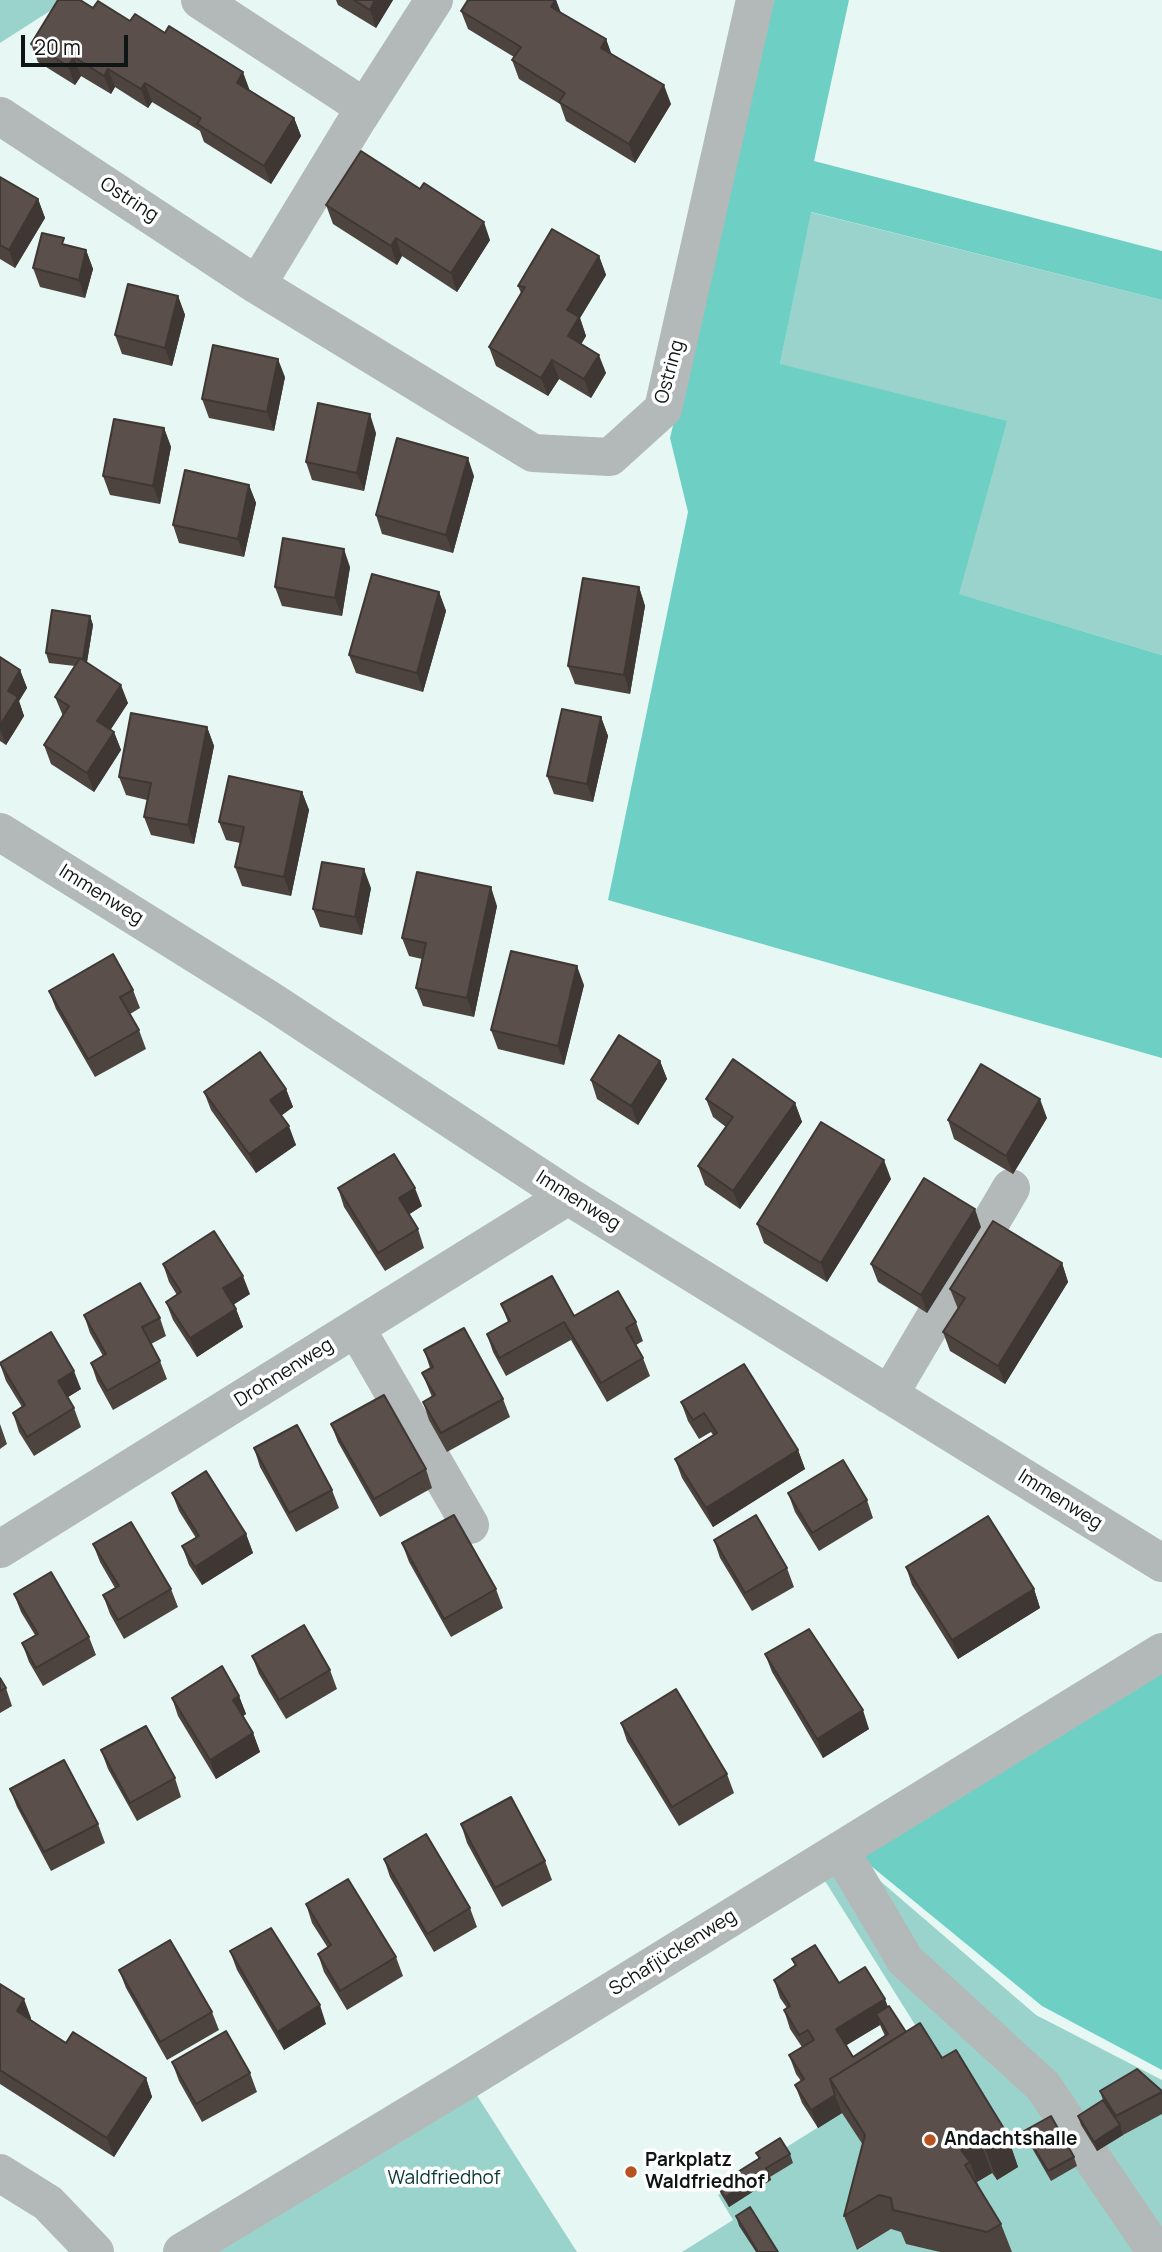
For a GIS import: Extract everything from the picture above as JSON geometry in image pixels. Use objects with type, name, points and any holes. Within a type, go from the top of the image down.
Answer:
[{"type":"street","points":[[200,0],[365,107]]},
{"type":"street","points":[[257,285],[365,107],[434,0]]},
{"type":"street","name":"Ostring","points":[[0,116],[257,285],[533,453],[610,457],[663,409],[755,0]]},
{"type":"street","name":"Immenweg","points":[[0,832],[268,999],[568,1196],[1162,1563]]},
{"type":"street","points":[[889,1395],[1011,1188]]},
{"type":"street","name":"Drohnenweg","points":[[0,1549],[568,1196]]},
{"type":"street","points":[[356,1328],[470,1525]]},
{"type":"street","name":"Schafjückenweg","points":[[182,2252],[467,2080],[1162,1652]]},
{"type":"street","points":[[840,1850],[905,1960],[1043,2087],[1156,2252]]},
{"type":"street","points":[[0,2173],[48,2203],[95,2252]]},
{"type":"green space","points":[[0,0],[67,0],[0,43]]},
{"type":"green space","points":[[810,212],[1162,300],[1162,655],[958,594],[780,364]]},
{"type":"green space","points":[[850,1855],[1036,2015],[1162,2080],[1162,2252],[1010,2252],[974,2184],[992,2173],[997,2180],[1018,2166],[878,2170],[858,2250],[891,2229],[904,2232],[940,2252],[682,2252],[733,2220],[718,2195],[762,2167],[785,2148],[934,2055],[820,1873]]},
{"type":"green space","name":"Waldfriedhof","points":[[467,2080],[577,2252],[182,2252]]},
{"type":"shaded area","points":[[774,0],[849,0],[814,161],[1162,251],[1162,300],[811,212],[780,364],[1007,421],[959,594],[1162,655],[1162,1058],[608,900],[688,512],[670,438]]},
{"type":"shaded area","points":[[1162,1669],[1162,2070],[1042,2006],[854,1852]]},
{"type":"building","points":[[58,0],[80,0],[93,8],[98,1],[130,21],[135,14],[165,33],[169,26],[243,72],[237,83],[294,118],[264,166],[197,124],[201,118],[145,83],[141,89],[108,69],[104,76],[74,57],[68,66],[31,44]]},
{"type":"building","points":[[354,0],[375,0],[370,10]]},
{"type":"building","points":[[468,0],[555,0],[551,7],[606,39],[601,48],[664,85],[629,144],[559,102],[565,93],[512,60],[521,47],[461,11]]},
{"type":"building","points":[[361,151],[420,189],[424,183],[484,222],[451,273],[396,238],[391,246],[326,205]]},
{"type":"building","points":[[0,177],[38,199],[9,250],[0,245]]},
{"type":"building","points":[[552,229],[599,256],[567,310],[579,317],[568,336],[599,355],[584,379],[552,360],[541,378],[489,347],[525,287],[518,286]]},
{"type":"building","points":[[42,233],[64,238],[62,244],[86,250],[79,280],[33,268]]},
{"type":"building","points":[[128,284],[178,296],[165,348],[115,335]]},
{"type":"building","points":[[213,345],[278,359],[267,412],[202,399]]},
{"type":"building","points":[[318,403],[370,414],[357,473],[306,462]]},
{"type":"building","points":[[114,419],[164,428],[153,486],[103,476]]},
{"type":"building","points":[[397,438],[468,458],[446,535],[376,515]]},
{"type":"building","points":[[185,470],[249,485],[238,539],[173,525]]},
{"type":"building","points":[[283,538],[344,549],[335,598],[275,587]]},
{"type":"building","points":[[372,574],[439,592],[417,673],[349,655]]},
{"type":"building","points":[[583,578],[639,587],[624,675],[568,666]]},
{"type":"building","points":[[52,610],[90,616],[83,659],[46,653]]},
{"type":"building","points":[[0,657],[20,670],[8,691],[18,697],[0,725]]},
{"type":"building","points":[[80,658],[121,685],[97,721],[114,732],[87,773],[44,745],[69,706],[55,697]]},
{"type":"building","points":[[562,709],[601,717],[587,784],[547,776]]},
{"type":"building","points":[[131,713],[207,727],[188,825],[144,817],[151,783],[119,777]]},
{"type":"building","points":[[229,776],[302,792],[284,877],[235,867],[244,827],[219,822]]},
{"type":"building","points":[[322,862],[364,869],[355,917],[313,909]]},
{"type":"building","points":[[417,872],[491,887],[467,998],[416,988],[426,943],[402,938]]},
{"type":"building","points":[[511,951],[577,966],[558,1046],[491,1030]]},
{"type":"building","points":[[113,954],[133,990],[120,997],[139,1030],[88,1059],[49,991]]},
{"type":"building","points":[[619,1035],[660,1061],[631,1106],[591,1080]]},
{"type":"building","points":[[260,1052],[286,1089],[270,1100],[289,1126],[249,1154],[204,1092]]},
{"type":"building","points":[[733,1059],[795,1103],[733,1191],[698,1166],[733,1117],[706,1099]]},
{"type":"building","points":[[981,1064],[1040,1099],[1006,1156],[948,1120]]},
{"type":"building","points":[[821,1122],[884,1160],[821,1263],[757,1224]]},
{"type":"building","points":[[394,1154],[415,1188],[399,1198],[418,1229],[378,1253],[338,1188]]},
{"type":"building","points":[[924,1178],[975,1209],[921,1295],[871,1264]]},
{"type":"building","points":[[993,1221],[1062,1263],[998,1366],[943,1332],[965,1298],[950,1289]]},
{"type":"building","points":[[214,1231],[243,1276],[223,1288],[236,1309],[190,1338],[166,1302],[181,1292],[163,1264]]},
{"type":"building","points":[[552,1276],[574,1316],[618,1291],[636,1322],[626,1328],[643,1358],[601,1383],[564,1322],[499,1358],[487,1334],[510,1321],[501,1304]]},
{"type":"building","points":[[140,1283],[160,1318],[142,1327],[160,1361],[107,1391],[91,1363],[106,1354],[84,1315]]},
{"type":"building","points":[[464,1328],[503,1399],[441,1433],[423,1402],[435,1395],[422,1373],[433,1367],[424,1350]]},
{"type":"building","points":[[51,1332],[74,1371],[58,1381],[74,1408],[27,1437],[13,1413],[25,1405],[0,1363]]},
{"type":"building","points":[[744,1364],[798,1450],[706,1508],[675,1459],[717,1433],[704,1413],[693,1420],[681,1402]]},
{"type":"building","points":[[384,1395],[426,1469],[374,1499],[331,1424]]},
{"type":"building","points":[[297,1425],[332,1490],[289,1513],[254,1448]]},
{"type":"building","points":[[843,1460],[867,1500],[812,1533],[788,1493]]},
{"type":"building","points":[[206,1471],[246,1534],[195,1567],[182,1546],[199,1536],[172,1493]]},
{"type":"building","points":[[454,1515],[496,1589],[444,1619],[402,1543]]},
{"type":"building","points":[[756,1515],[787,1568],[745,1593],[714,1540]]},
{"type":"building","points":[[988,1516],[1034,1589],[952,1640],[906,1567]]},
{"type":"building","points":[[131,1522],[171,1589],[118,1620],[103,1595],[119,1586],[93,1544]]},
{"type":"building","points":[[51,1572],[89,1637],[36,1668],[22,1643],[38,1634],[14,1594]]},
{"type":"building","points":[[304,1625],[330,1670],[279,1700],[252,1656]]},
{"type":"building","points":[[809,1629],[863,1710],[817,1739],[765,1654]]},
{"type":"building","points":[[222,1666],[239,1696],[233,1700],[253,1733],[210,1760],[172,1698]]},
{"type":"building","points":[[0,1678],[6,1688],[0,1691]]},
{"type":"building","points":[[676,1689],[727,1774],[672,1807],[621,1723]]},
{"type":"building","points":[[146,1726],[175,1778],[130,1803],[101,1750]]},
{"type":"building","points":[[64,1760],[98,1824],[44,1852],[10,1789]]},
{"type":"building","points":[[511,1797],[545,1861],[495,1888],[461,1824]]},
{"type":"building","points":[[426,1834],[470,1908],[427,1934],[384,1859]]},
{"type":"building","points":[[348,1879],[396,1957],[340,1991],[318,1954],[331,1945],[306,1904]]},
{"type":"building","points":[[271,1928],[320,2005],[277,2032],[230,1951]]},
{"type":"building","points":[[170,1940],[212,2012],[160,2042],[119,1970]]},
{"type":"building","points":[[815,1945],[839,1983],[865,1967],[885,1999],[836,2029],[853,2057],[888,2034],[876,2014],[889,2006],[906,2032],[830,2079],[835,2095],[811,2110],[795,2085],[804,2079],[789,2055],[814,2040],[808,2030],[799,2035],[784,2010],[790,2006],[774,1980],[796,1965],[792,1959]]},
{"type":"building","points":[[0,1984],[24,1999],[17,2011],[41,2027],[66,2043],[73,2032],[146,2078],[107,2138],[0,2070]]},
{"type":"building","name":"Andachtshalle","points":[[920,2023],[942,2058],[956,2050],[1006,2132],[984,2146],[979,2138],[961,2150],[970,2162],[965,2165],[1001,2224],[987,2232],[893,2210],[891,2198],[879,2195],[844,2216],[865,2135],[830,2079]]},
{"type":"building","points":[[226,2031],[250,2073],[196,2104],[172,2062]]},
{"type":"building","points":[[1137,2069],[1162,2092],[1116,2116],[1100,2091]]},
{"type":"building","points":[[1103,2100],[1120,2125],[1094,2142],[1078,2116]]},
{"type":"building","points":[[1051,2116],[1074,2157],[1048,2171],[1024,2131]]},
{"type":"building","points":[[780,2138],[790,2154],[725,2197],[717,2185],[760,2158],[756,2153]]},
{"type":"building","points":[[750,2207],[778,2252],[758,2252],[736,2216]]},
{"type":"place","name":"Andachtshalle","points":[[930,2140]]},
{"type":"place","name":"Parkplatz Waldfriedhof","points":[[631,2172]]}]
